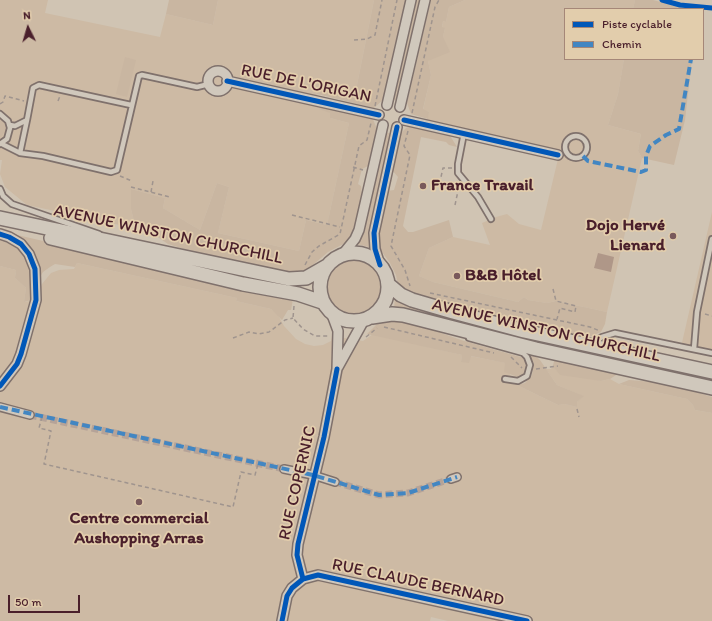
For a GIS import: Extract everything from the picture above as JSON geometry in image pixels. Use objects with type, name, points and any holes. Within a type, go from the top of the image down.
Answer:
[{"type":"main road","name":"AVENUE WINSTON CHURCHILL","points":[[0,218],[283,278],[301,279],[311,276],[327,266]]},
{"type":"main road","name":"AVENUE WINSTON CHURCHILL","points":[[0,227],[243,284],[298,294],[322,302]]},
{"type":"main road","points":[[356,253],[363,254],[372,258],[380,265],[386,274],[389,284],[385,303],[368,319],[346,321],[330,312],[322,302],[320,282],[327,266],[342,255],[356,253]]},
{"type":"main road","name":"AVENUE WINSTON CHURCHILL","points":[[389,284],[401,295],[417,302],[498,324],[712,372]]},
{"type":"main road","name":"AVENUE WINSTON CHURCHILL","points":[[368,319],[397,314],[536,349],[708,388]]},
{"type":"street","points":[[387,105],[411,0]]},
{"type":"street","points":[[400,107],[425,0]]},
{"type":"street","points":[[218,71],[226,75],[227,81],[225,87],[219,90],[213,89],[209,84],[210,76],[218,71]]},
{"type":"street","name":"RUE DE L'ORIGAN","points":[[227,81],[376,114]]},
{"type":"street","points":[[380,265],[374,249],[374,233],[397,127],[404,120],[404,115],[400,107],[394,104],[387,105],[376,114],[383,125],[390,128],[397,127]]},
{"type":"street","points":[[404,120],[562,153]]},
{"type":"street","points":[[342,255],[355,239],[359,230],[383,125]]},
{"type":"street","points":[[0,234],[9,237],[29,254],[35,269],[36,300],[17,364],[0,386]]},
{"type":"street","points":[[330,312],[336,326],[338,336],[337,369]]},
{"type":"street","points":[[337,369],[353,340],[368,319]]},
{"type":"street","name":"RUE COPERNIC","points":[[304,579],[297,550],[324,437],[337,369]]},
{"type":"street","points":[[0,407],[30,415]]},
{"type":"street","points":[[284,469],[314,475],[335,482]]},
{"type":"street","name":"RUE CLAUDE BERNARD","points":[[304,579],[313,576],[324,576],[527,621]]},
{"type":"street","points":[[282,621],[290,592],[304,579]]},
{"type":"lane","points":[[0,114],[6,118],[10,124],[9,135],[1,144],[20,153],[43,156],[111,172],[117,170],[139,76],[142,75],[197,87],[209,84]]},
{"type":"lane","points":[[20,153],[33,88],[39,85],[131,105]]},
{"type":"lane","points":[[10,124],[15,126],[27,120]]},
{"type":"lane","points":[[464,133],[457,169],[466,184],[478,197],[491,219]]},
{"type":"lane","points":[[572,137],[579,137],[586,144],[585,154],[579,157],[572,157],[562,153],[567,142],[572,137]]},
{"type":"lane","points":[[0,189],[3,196],[12,204],[44,216],[92,230],[119,244]]},
{"type":"lane","points":[[694,348],[697,312],[712,239]]},
{"type":"lane","points":[[448,327],[475,340],[525,354],[529,359],[530,369],[527,376],[522,380],[505,379]]},
{"type":"lane","points":[[591,346],[607,335],[615,333],[675,346],[694,348],[712,353]]},
{"type":"path","points":[[354,40],[367,39],[375,35],[382,0]]},
{"type":"path","points":[[301,279],[306,262],[312,252],[340,234],[340,227],[359,146],[367,140],[376,114],[398,0]]},
{"type":"path","points":[[411,114],[435,7],[439,0]]},
{"type":"path","points":[[0,104],[3,102],[5,96],[30,102]]},
{"type":"path","points":[[404,146],[410,155],[391,246],[402,263],[410,286],[413,289]]},
{"type":"path","points":[[457,169],[442,168],[439,186],[458,191]]},
{"type":"path","points":[[115,171],[121,177],[132,181]]},
{"type":"path","points":[[151,192],[153,182]]},
{"type":"path","points":[[455,205],[458,191],[466,184]]},
{"type":"path","points":[[131,187],[170,197]]},
{"type":"path","points":[[292,216],[340,227]]},
{"type":"path","points":[[553,289],[556,301],[576,306],[575,312],[560,308],[557,319]]},
{"type":"path","points":[[425,292],[557,319],[590,327],[607,335]]},
{"type":"path","points":[[298,294],[293,307],[293,318],[297,324],[311,334],[323,337],[338,336]]},
{"type":"path","points":[[233,338],[249,332],[259,334],[269,332],[285,320],[293,318]]},
{"type":"path","points":[[353,340],[361,342],[376,328],[382,327],[498,354]]},
{"type":"path","points":[[511,357],[519,366],[530,369],[561,366]]},
{"type":"path","points":[[578,409],[579,417]]},
{"type":"path","points":[[42,417],[39,428],[51,431],[44,464],[233,507],[241,472],[256,475],[258,464]]},
{"type":"shaded area","points":[[0,0],[48,0],[45,13],[160,37],[166,14],[213,25],[218,0],[374,0],[355,95],[343,93],[317,94],[330,113],[330,118],[349,123],[327,225],[306,220],[299,251],[218,233],[229,187],[217,183],[200,230],[163,208],[165,198],[131,189],[131,209],[134,221],[129,227],[27,205],[5,187],[0,174],[2,160],[0,160]]},
{"type":"shaded area","points":[[169,0],[218,0],[213,25],[166,14]]},
{"type":"shaded area","points":[[374,0],[407,0],[394,47],[384,99],[374,108],[317,94],[319,87],[355,95]]},
{"type":"shaded area","points":[[415,0],[421,0],[398,101],[393,99]]},
{"type":"shaded area","points":[[431,0],[465,0],[449,7],[446,22],[443,21],[442,27],[445,28],[443,37],[450,52],[428,61],[431,75],[423,109],[429,112],[428,119],[411,114],[407,103]]},
{"type":"shaded area","points":[[465,0],[635,0],[633,8],[564,8],[564,60],[624,60],[618,94],[608,125],[641,134],[638,151],[642,158],[607,312],[556,301],[547,303],[528,300],[524,297],[518,302],[433,282],[419,276],[429,248],[453,237],[490,245],[482,223],[496,217],[507,214],[519,224],[541,230],[558,159],[426,124],[429,112],[423,110],[431,75],[428,61],[443,37],[445,28],[442,28],[443,21],[446,22],[449,7]]},
{"type":"shaded area","points":[[635,0],[653,0],[683,8],[633,8]]},
{"type":"shaded area","points":[[125,57],[136,60],[127,97],[116,94]]},
{"type":"shaded area","points":[[624,60],[692,60],[685,120],[674,165],[642,158],[638,151],[641,134],[608,125],[618,94]]},
{"type":"shaded area","points":[[321,106],[372,117],[377,129],[370,165],[362,169],[358,184],[361,186],[362,194],[358,215],[349,241],[328,252],[307,270],[290,273],[203,255],[168,244],[134,221],[131,209],[131,189],[165,198],[163,208],[200,230],[217,183],[229,187],[218,233],[299,251],[306,220],[327,225],[349,123],[330,118],[330,113],[319,109]]},
{"type":"shaded area","points":[[0,119],[5,125],[6,130],[0,138]]},
{"type":"shaded area","points":[[412,125],[449,134],[457,147],[449,145],[446,142],[421,137],[403,226],[408,232],[413,232],[449,220],[453,237],[429,248],[419,276],[433,282],[518,302],[524,297],[528,300],[547,303],[556,301],[607,312],[605,324],[601,332],[587,338],[555,334],[411,295],[398,285],[396,275],[390,263],[377,245],[376,237],[387,191],[394,190],[398,177],[392,170],[400,134]]},
{"type":"shaded area","points":[[386,132],[391,134],[369,234],[369,247],[357,244],[363,232]]},
{"type":"shaded area","points":[[712,212],[712,353],[681,347]]},
{"type":"shaded area","points":[[13,234],[293,299],[291,310],[288,310],[282,320],[271,309],[236,301],[237,298],[77,263],[75,267],[55,264],[43,272],[39,279]]},
{"type":"shaded area","points":[[0,237],[4,238],[26,256],[32,277],[31,300],[24,302],[26,288],[15,278],[16,270],[0,266]]},
{"type":"shaded area","points":[[598,253],[614,257],[611,272],[594,268]]},
{"type":"shaded area","points":[[354,259],[365,261],[374,267],[380,276],[382,287],[380,298],[374,307],[365,313],[354,315],[343,313],[334,307],[328,298],[326,287],[328,276],[334,267],[343,261]]},
{"type":"shaded area","points":[[77,263],[237,298],[236,301],[271,309],[278,315],[284,326],[296,339],[305,344],[314,346],[323,345],[331,341],[332,336],[363,341],[373,334],[462,355],[461,362],[470,356],[506,363],[510,375],[518,377],[517,385],[558,405],[565,404],[577,407],[577,402],[583,396],[557,385],[546,369],[551,369],[553,366],[601,381],[610,379],[619,384],[687,399],[693,405],[695,410],[712,413],[712,621],[448,621],[431,617],[430,621],[0,621],[0,266],[16,270],[15,278],[26,288],[24,302],[36,300],[42,284],[51,273],[59,270],[74,269]]},
{"type":"shaded area","points":[[395,298],[435,314],[472,324],[712,378],[712,382],[535,343],[394,308]]},
{"type":"shaded area","points":[[389,320],[413,323],[461,340],[524,358],[527,362],[527,369],[522,377],[518,377],[504,372],[505,363],[471,356],[469,363],[461,362],[462,355],[367,334],[377,324]]},
{"type":"shaded area","points":[[527,353],[534,355],[540,360],[557,385],[584,396],[577,402],[577,407],[565,404],[558,405],[517,385],[525,383],[532,375],[534,363]]},
{"type":"shaded area","points":[[559,360],[619,373],[610,379],[601,381],[560,375],[553,366],[554,361]]},
{"type":"shaded area","points":[[629,380],[666,383],[712,397],[712,413],[695,410],[693,405],[687,399],[619,384]]},
{"type":"tunnel","points":[[30,415],[284,469]]},
{"type":"tunnel","points":[[335,482],[379,495],[408,493],[451,479]]},
{"type":"marked path","points":[[583,156],[588,161],[641,172],[646,170],[646,156],[650,146],[666,135],[679,129],[691,60]]},
{"type":"marked path","points":[[0,407],[313,475],[379,495],[408,493],[457,477]]},
{"type":"cycle path","points":[[662,0],[680,5],[712,8]]},
{"type":"cycle path","points":[[227,81],[379,115]]},
{"type":"cycle path","points":[[404,120],[558,155]]},
{"type":"cycle path","points":[[380,265],[375,249],[374,233],[397,127]]},
{"type":"cycle path","points":[[0,234],[21,244],[29,254],[35,269],[36,300],[17,364],[0,386]]},
{"type":"cycle path","points":[[303,579],[297,555],[298,544],[324,437],[337,369]]},
{"type":"cycle path","points":[[282,621],[287,596],[292,588],[303,579],[318,575],[527,621]]},
{"type":"place","name":"France Travail","points":[[423,186]]},
{"type":"place","name":"Dojo Hervé Lienard","points":[[673,236]]},
{"type":"place","name":"B&B Hôtel","points":[[457,276]]},
{"type":"place","name":"Centre commercial Aushopping Arras","points":[[139,502]]}]
